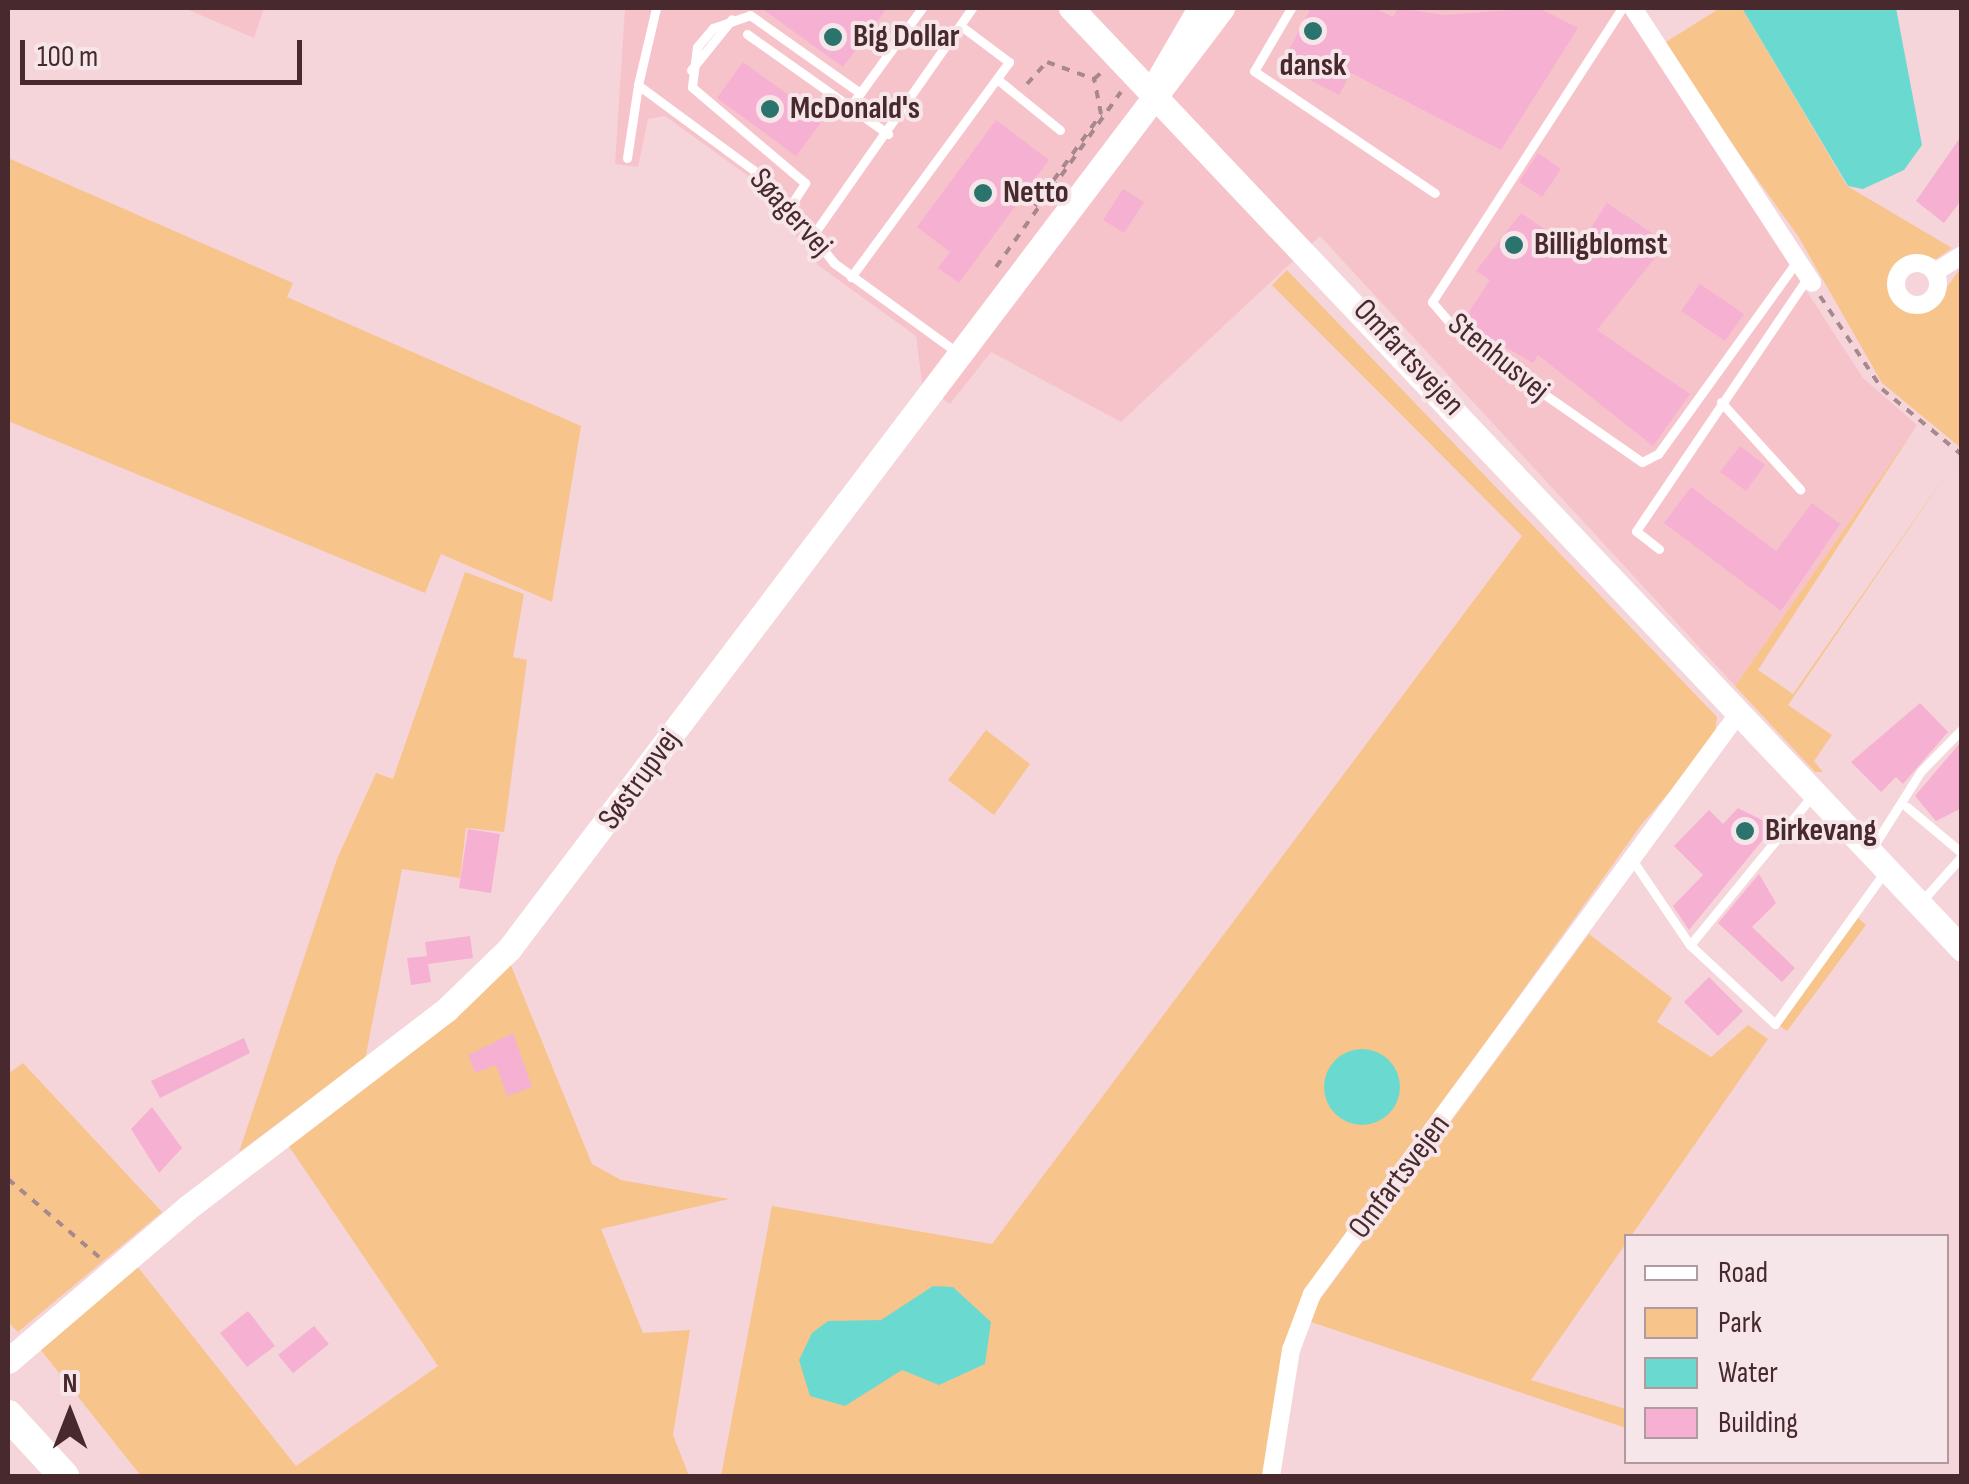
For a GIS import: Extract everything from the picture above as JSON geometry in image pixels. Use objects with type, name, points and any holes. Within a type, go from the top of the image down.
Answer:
[{"type":"highway","points":[[8,1414],[64,1476]]},
{"type":"street","name":"Omfartsvejen","points":[[1071,8],[1154,87],[1962,949]]},
{"type":"street","points":[[1154,87],[1200,8]]},
{"type":"street","points":[[1154,87],[1222,8]]},
{"type":"street","points":[[1633,8],[1806,273]]},
{"type":"street","name":"Søstrupvej","points":[[12,1357],[111,1272],[447,1009],[510,949],[1154,87]]},
{"type":"street","points":[[1936,272],[1962,254]]},
{"type":"street","name":"Omfartsvejen","points":[[1270,1476],[1291,1350],[1312,1294],[1738,714]]},
{"type":"lane","points":[[627,158],[638,84],[656,8]]},
{"type":"lane","points":[[850,106],[922,8]]},
{"type":"lane","points":[[811,238],[965,29],[972,8]]},
{"type":"lane","points":[[1291,8],[1254,71],[1435,193]]},
{"type":"lane","name":"Stenhusvej","points":[[1622,8],[1432,302],[1462,337],[1642,462],[1658,454],[1806,273]]},
{"type":"lane","points":[[789,208],[806,183],[692,87],[691,70],[697,47],[733,17],[750,15],[860,93]]},
{"type":"lane","points":[[851,277],[1010,62],[965,29]]},
{"type":"lane","points":[[747,34],[888,134]]},
{"type":"lane","points":[[997,79],[1060,130]]},
{"type":"lane","name":"Søagervej","points":[[638,84],[771,183],[811,238],[851,277],[958,353]]},
{"type":"lane","points":[[1658,550],[1636,531],[1806,273]]},
{"type":"lane","points":[[1721,402],[1800,488]]},
{"type":"lane","points":[[1630,858],[1690,946],[1775,1024],[1878,861],[1921,771],[1962,729]]},
{"type":"lane","points":[[1690,946],[1814,794]]},
{"type":"lane","points":[[1906,807],[1962,854],[1919,904]]},
{"type":"path","points":[[1094,80],[1121,54]]},
{"type":"path","points":[[1016,94],[1047,62],[1094,80]]},
{"type":"path","points":[[1034,206],[1101,114],[1094,80]]},
{"type":"path","points":[[1806,273],[1882,388],[1962,455]]},
{"type":"path","points":[[8,1179],[111,1272]]},
{"type":"shaded area","points":[[184,8],[264,8],[254,38]]},
{"type":"shaded area","points":[[625,8],[1623,8],[1863,378],[1917,425],[1735,686],[1320,236],[1121,422],[991,352],[950,404],[922,383],[916,336],[819,266],[755,181],[665,116],[648,119],[638,167],[615,164]]},
{"type":"green space","points":[[1720,8],[1742,8],[1847,186],[1952,248],[1936,259],[1913,254],[1893,267],[1887,286],[1899,307],[1931,308],[1961,268],[1961,448],[1882,383],[1798,236],[1672,60],[1666,42]]},
{"type":"green space","points":[[8,158],[293,283],[287,297],[581,426],[552,602],[441,554],[425,593],[8,421]]},
{"type":"green space","points":[[1287,270],[1717,717],[1714,740],[1641,825],[1304,1297],[1264,1476],[721,1476],[772,1206],[992,1244],[1522,536],[1272,285]]},
{"type":"green space","points":[[1917,425],[1758,670],[1793,694],[1956,460],[1788,705],[1832,735],[1814,761],[1823,772],[1815,772],[1735,686]]},
{"type":"green space","points":[[465,572],[524,594],[513,657],[527,660],[504,832],[466,828],[460,878],[402,869],[365,1060],[239,1152],[337,859],[376,773],[393,779]]},
{"type":"green space","points":[[986,730],[1030,764],[994,815],[948,780]]},
{"type":"green space","points":[[1858,918],[1866,925],[1787,1031],[1778,1025]]},
{"type":"green space","points":[[1589,934],[1672,998],[1657,1022],[1711,1057],[1748,1025],[1768,1039],[1632,1234],[1624,1234],[1624,1246],[1531,1380],[1624,1408],[1624,1427],[1305,1320]]},
{"type":"green space","points":[[510,963],[592,1164],[621,1180],[729,1199],[601,1229],[643,1333],[690,1330],[673,1435],[689,1476],[141,1476],[40,1349],[137,1266],[296,1466],[438,1366],[286,1142]]},
{"type":"green space","points":[[23,1063],[162,1212],[18,1332],[8,1322],[8,1074]]},
{"type":"water","points":[[1742,8],[1896,8],[1922,145],[1904,170],[1863,189],[1848,186]]},
{"type":"water","points":[[1362,1049],[1389,1060],[1400,1087],[1389,1114],[1362,1125],[1335,1114],[1324,1087],[1335,1060]]},
{"type":"water","points":[[933,1286],[953,1287],[991,1322],[985,1364],[939,1385],[902,1370],[845,1406],[810,1396],[799,1360],[812,1333],[828,1321],[881,1320]]},
{"type":"building","name":"Big Dollar","points":[[761,8],[887,8],[843,67]]},
{"type":"building","points":[[1311,8],[1375,8],[1393,17],[1398,8],[1445,15],[1539,8],[1578,28],[1501,150],[1351,73],[1339,95],[1281,65]]},
{"type":"building","name":"McDonald's","points":[[743,62],[823,120],[796,156],[717,98]]},
{"type":"building","name":"Netto","points":[[996,120],[1049,160],[959,283],[938,268],[950,252],[917,227]]},
{"type":"building","points":[[1962,135],[1962,199],[1944,223],[1916,201]]},
{"type":"building","points":[[1538,153],[1561,169],[1542,197],[1519,182]]},
{"type":"building","points":[[1123,189],[1144,202],[1124,233],[1103,220]]},
{"type":"building","points":[[1607,203],[1667,243],[1597,330],[1690,394],[1653,446],[1538,355],[1533,363],[1462,322],[1490,280],[1476,271],[1521,213],[1576,250]]},
{"type":"building","points":[[1700,284],[1744,314],[1725,341],[1681,311]]},
{"type":"building","points":[[1740,446],[1765,465],[1746,491],[1720,472]]},
{"type":"building","points":[[1691,487],[1776,551],[1812,503],[1840,524],[1781,611],[1664,523]]},
{"type":"building","points":[[1920,703],[1948,732],[1903,784],[1896,777],[1881,792],[1851,762]]},
{"type":"building","points":[[1960,743],[1962,808],[1936,821],[1915,796]]},
{"type":"building","points":[[1738,808],[1766,822],[1766,836],[1689,930],[1673,906],[1703,875],[1674,846],[1709,810],[1723,824]]},
{"type":"building","points":[[468,829],[500,834],[491,893],[459,888]]},
{"type":"building","points":[[1759,874],[1776,903],[1752,927],[1795,968],[1782,982],[1718,923]]},
{"type":"building","points":[[470,936],[473,958],[428,964],[431,982],[411,985],[407,958],[427,956],[425,942]]},
{"type":"building","points":[[1709,977],[1743,1011],[1718,1036],[1684,1002]]},
{"type":"building","points":[[513,1033],[532,1087],[507,1096],[496,1065],[475,1073],[468,1055]]},
{"type":"building","points":[[244,1038],[250,1053],[160,1098],[151,1081]]},
{"type":"building","points":[[152,1107],[182,1148],[159,1173],[131,1129]]},
{"type":"building","points":[[248,1311],[275,1346],[247,1367],[220,1333]]},
{"type":"building","points":[[314,1326],[329,1344],[293,1373],[278,1355]]},
{"type":"place","name":"dansk","points":[[1313,31]]},
{"type":"place","name":"Big Dollar","points":[[833,37]]},
{"type":"place","name":"McDonald's","points":[[770,109]]},
{"type":"place","name":"Netto","points":[[983,193]]},
{"type":"place","name":"Billigblomst","points":[[1514,245]]},
{"type":"place","name":"Birkevang","points":[[1745,831]]}]
